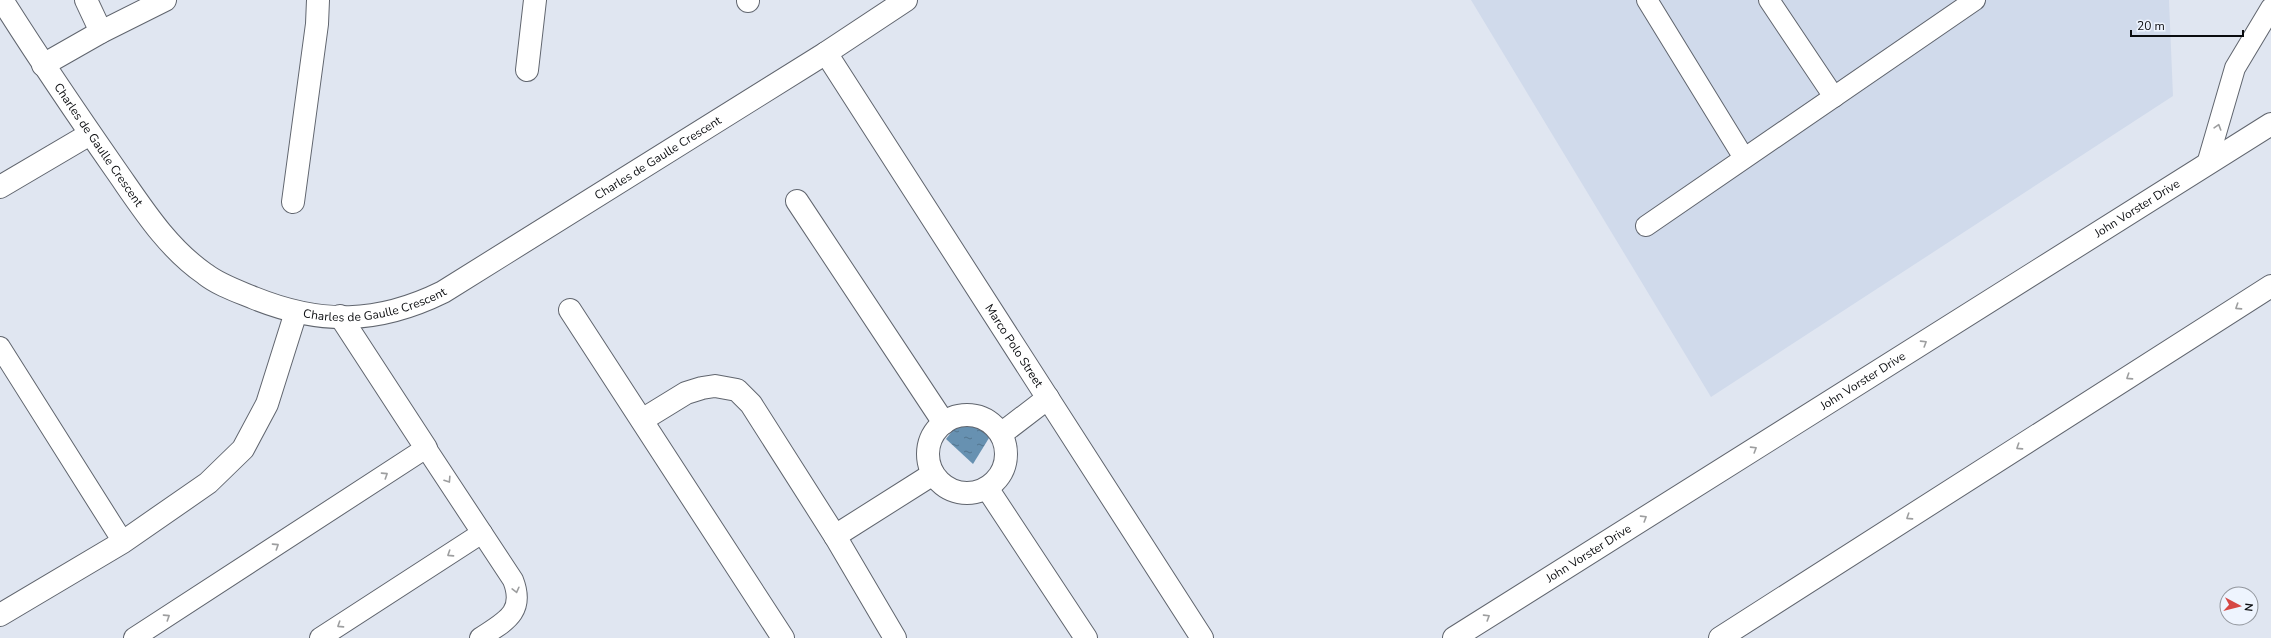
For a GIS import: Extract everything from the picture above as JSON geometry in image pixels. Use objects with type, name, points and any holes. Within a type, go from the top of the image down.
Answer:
[{"type":"street","name":"Charles de Gaulle Crescent","points":[[2,0],[43,65],[90,134],[155,226],[176,250],[205,274],[230,288],[277,307],[318,317],[369,316],[399,311],[443,292],[826,53],[906,0]]},
{"type":"street","points":[[86,0],[101,32]]},
{"type":"street","points":[[43,65],[101,32],[166,0]]},
{"type":"street","points":[[293,202],[317,24],[318,0]]},
{"type":"street","points":[[527,70],[535,0]]},
{"type":"street","name":"Marco Polo Street","points":[[826,53],[1202,638]]},
{"type":"street","name":"John Vorster Drive","points":[[1454,638],[2271,124]]},
{"type":"street","points":[[0,187],[90,134]]},
{"type":"street","points":[[797,201],[944,423]]},
{"type":"street","points":[[1720,638],[2271,286]]},
{"type":"street","points":[[570,310],[783,638]]},
{"type":"street","points":[[0,615],[123,542],[208,484],[243,449],[267,404],[296,312]]},
{"type":"street","points":[[340,316],[426,448]]},
{"type":"street","points":[[642,420],[686,393],[715,386],[737,390],[751,404],[835,536],[895,638]]},
{"type":"street","points":[[1001,434],[1048,398]]},
{"type":"street","points":[[962,415],[977,416],[991,422],[1001,434],[1006,448],[1005,464],[998,477],[987,488],[973,493],[957,492],[944,485],[933,474],[928,459],[930,444],[936,430],[944,423],[962,415]]},
{"type":"street","points":[[835,536],[933,474]]},
{"type":"street","points":[[987,488],[1086,638]]},
{"type":"lane","points":[[1647,0],[1744,158]]},
{"type":"lane","points":[[1769,0],[1834,97]]},
{"type":"lane","points":[[1646,226],[1975,0]]},
{"type":"lane","points":[[2207,164],[2235,68],[2271,8]]},
{"type":"lane","points":[[0,347],[123,542]]},
{"type":"lane","points":[[134,638],[426,448],[513,580],[518,593],[517,605],[510,617],[480,638]]},
{"type":"lane","points":[[320,638],[482,533]]},
{"type":"shaded area","points":[[1471,0],[2169,0],[2173,96],[1711,397]]},
{"type":"water","points":[[974,421],[988,428],[989,438],[973,464],[946,439],[959,422]]}]
